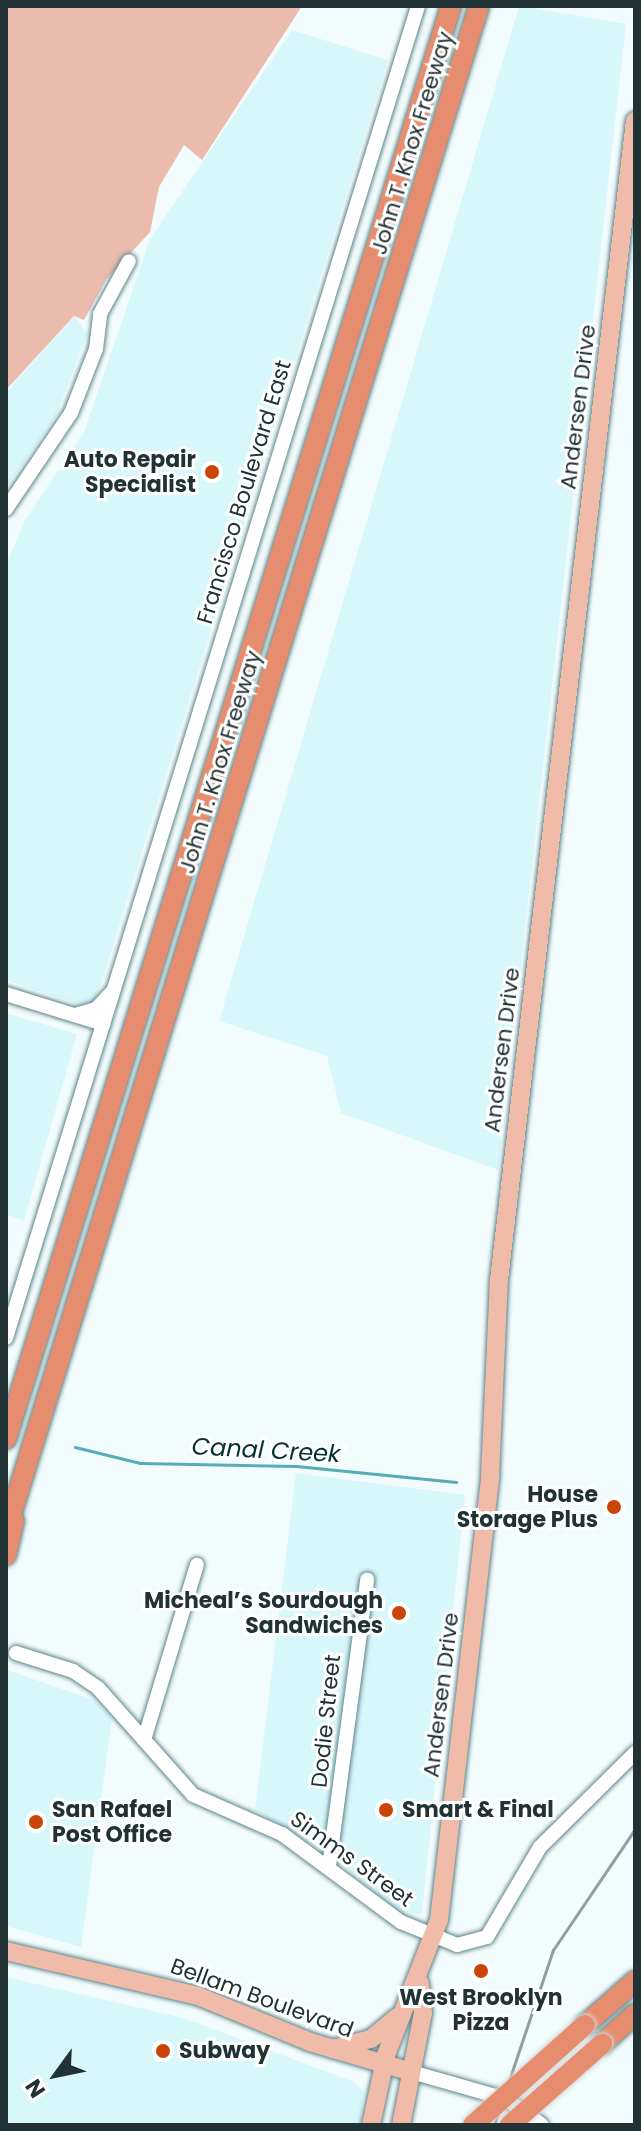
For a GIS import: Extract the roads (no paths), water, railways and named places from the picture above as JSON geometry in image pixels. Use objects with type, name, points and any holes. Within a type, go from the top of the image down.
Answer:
[{"type":"highway","name":"John T. Knox Freeway","points":[[30,1361],[451,6]]},
{"type":"highway","name":"John T. Knox Freeway","points":[[6,1531],[479,6]]},
{"type":"highway","points":[[6,1419],[30,1361]]},
{"type":"highway","points":[[6,1439],[30,1361]]},
{"type":"highway","points":[[6,1555],[26,1467]]},
{"type":"highway","points":[[473,2125],[635,1981]]},
{"type":"highway","points":[[510,2125],[635,2014]]},
{"type":"main road","name":"Andersen Drive","points":[[371,2125],[383,2065],[402,2012],[420,1983],[434,1940],[489,1489],[499,1280],[635,121]]},
{"type":"main road","name":"Bellam Boulevard","points":[[6,1951],[187,1993],[330,2049],[408,2071]]},
{"type":"main road","name":"Andersen Drive","points":[[401,2125],[408,2071],[423,2013],[420,1983]]},
{"type":"main road","points":[[330,2049],[371,2039],[402,2012]]},
{"type":"street","name":"Francisco Boulevard East","points":[[6,1338],[418,6]]},
{"type":"street","points":[[6,509],[76,402],[100,314],[129,261]]},
{"type":"street","name":"Francisco Boulevard East","points":[[75,1015],[96,1009],[113,991]]},
{"type":"street","points":[[6,994],[103,1024]]},
{"type":"street","points":[[144,1740],[197,1565]]},
{"type":"street","name":"Dodie Street","points":[[329,1866],[367,1580]]},
{"type":"street","name":"Simms Street","points":[[16,1653],[73,1671],[114,1701],[193,1795],[270,1828],[434,1940]]},
{"type":"street","points":[[434,1940],[472,1945],[487,1937],[540,1847],[635,1753]]},
{"type":"street","points":[[408,2071],[506,2099],[540,2124]]},
{"type":"waterway","name":"Canal Creek","points":[[75,1447],[140,1463],[296,1466],[456,1482]]},
{"type":"railway","points":[[494,2125],[553,1950],[635,1829]]},
{"type":"place","name":"Auto Repair Specialist","points":[[212,472]]},
{"type":"place","name":"House Storage Plus","points":[[614,1507]]},
{"type":"place","name":"Micheal’s Sourdough Sandwiches","points":[[399,1613]]},
{"type":"place","name":"Smart & Final","points":[[386,1810]]},
{"type":"place","name":"San Rafael Post Office","points":[[36,1822]]},
{"type":"place","name":"West Brooklyn Pizza","points":[[481,1971]]},
{"type":"place","name":"Subway","points":[[163,2051]]}]
